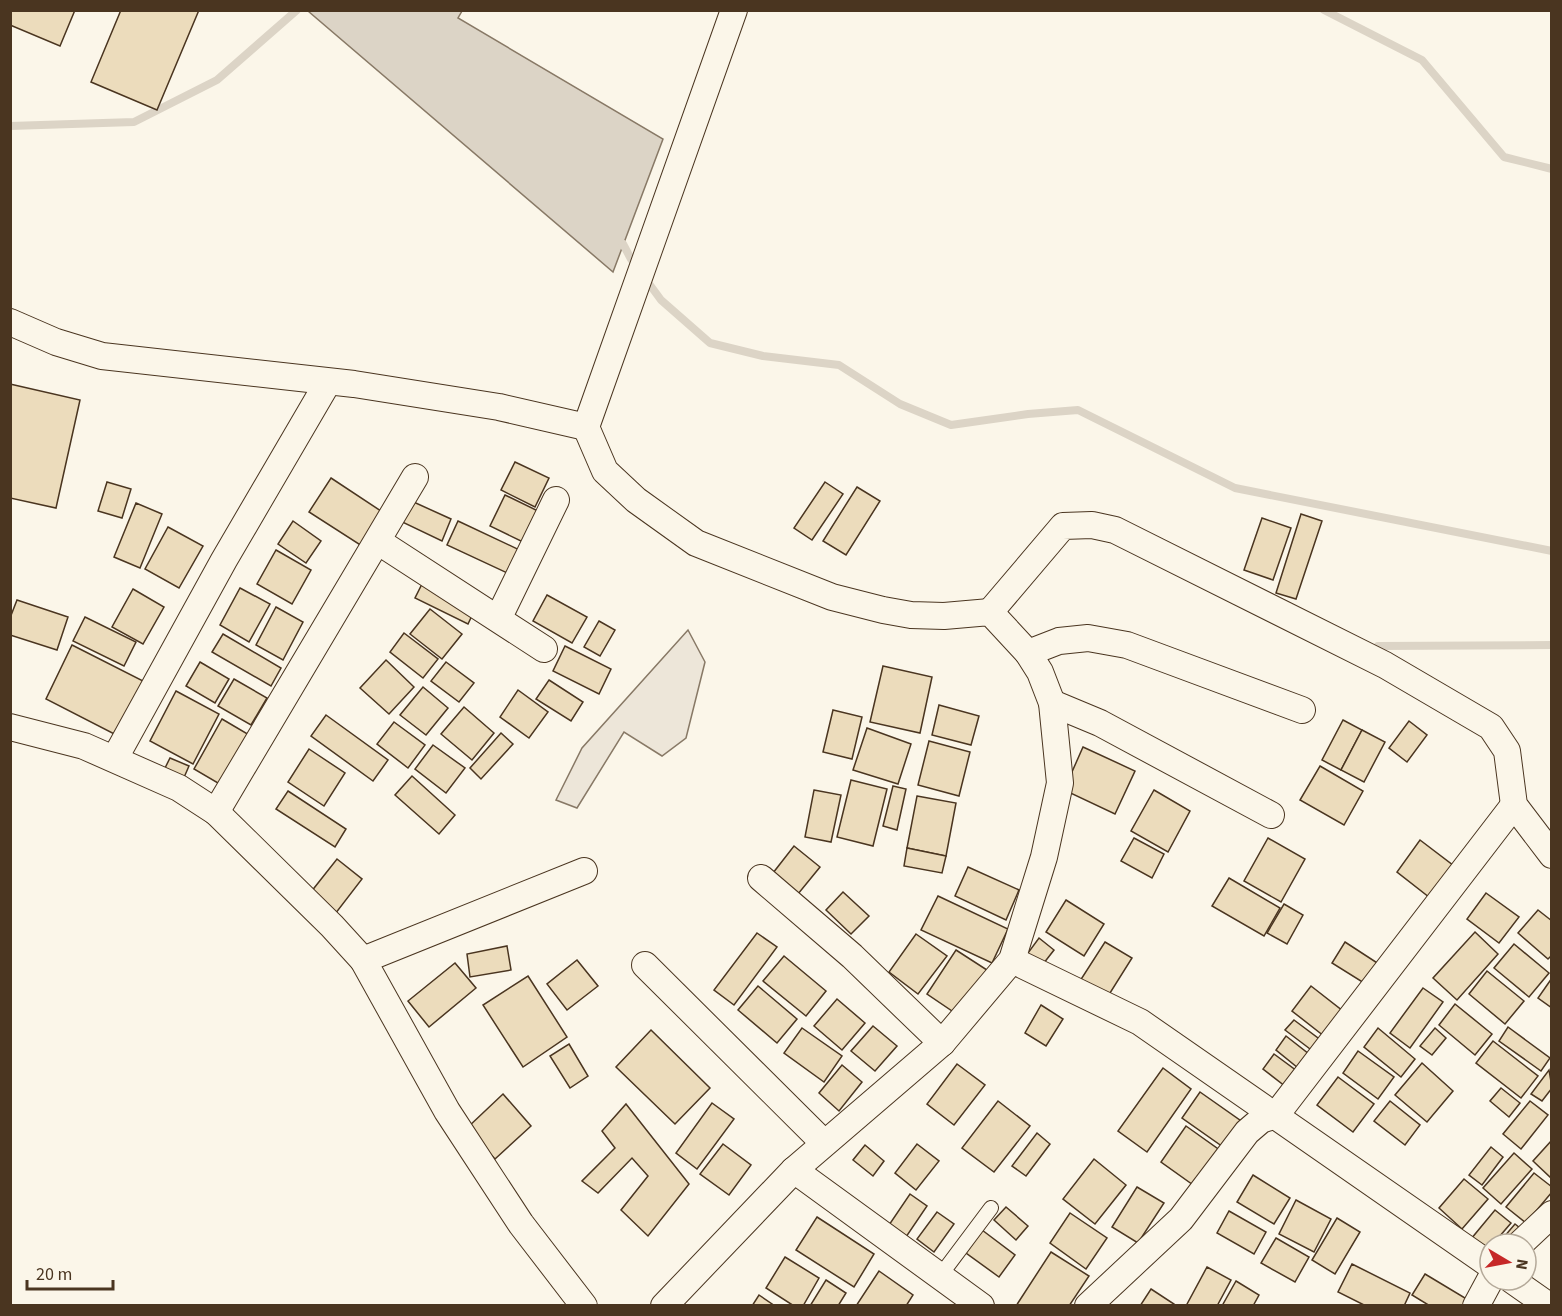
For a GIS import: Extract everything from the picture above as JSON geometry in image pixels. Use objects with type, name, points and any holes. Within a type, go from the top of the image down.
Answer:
[{"type":"street","points":[[734,10],[586,427],[605,471],[636,501],[696,543],[832,597],[911,615],[944,616],[990,612],[1062,526],[1092,525],[1115,530],[1385,665],[1491,727],[1507,750],[1514,805],[1551,855]]},
{"type":"street","points":[[10,322],[56,342],[102,356],[328,382],[499,407],[586,427]]},
{"type":"street","points":[[115,758],[224,560],[328,382]]},
{"type":"street","points":[[216,812],[379,542],[415,477]]},
{"type":"street","points":[[498,617],[556,500]]},
{"type":"street","points":[[379,542],[498,617],[544,649]]},
{"type":"street","points":[[664,1305],[794,1170],[942,1043],[1012,960],[1044,857],[1059,783],[1052,702],[1040,672],[1028,653],[990,612]]},
{"type":"street","points":[[1028,653],[1059,641],[1088,638],[1127,645],[1302,710]]},
{"type":"street","points":[[1052,702],[1100,723],[1271,815]]},
{"type":"street","points":[[10,727],[84,746],[115,758],[179,788],[216,812],[363,960],[447,1111],[521,1224],[584,1305]]},
{"type":"street","points":[[1088,1305],[1174,1227],[1247,1132],[1262,1120],[1276,1115],[1514,805]]},
{"type":"street","points":[[363,960],[584,871]]},
{"type":"street","points":[[761,878],[852,956],[942,1043]]},
{"type":"street","points":[[1012,960],[1140,1022],[1478,1257]]},
{"type":"street","points":[[645,965],[824,1143]]},
{"type":"street","points":[[794,1170],[866,1225],[981,1305]]},
{"type":"street","points":[[1532,1232],[1551,1214]]},
{"type":"street","points":[[1530,1292],[1549,1305]]},
{"type":"lane","points":[[940,1276],[991,1208]]},
{"type":"shaded area","points":[[308,11],[462,11],[458,18],[663,139],[613,272]]},
{"type":"shaded area","points":[[688,630],[705,662],[686,738],[662,756],[624,732],[577,808],[556,800],[582,748]]},
{"type":"building","points":[[10,10],[75,10],[60,46],[10,25]]},
{"type":"building","points":[[121,10],[199,10],[157,110],[91,82]]},
{"type":"building","points":[[10,384],[80,400],[56,508],[10,498]]},
{"type":"building","points":[[515,462],[549,478],[535,507],[501,490]]},
{"type":"building","points":[[331,478],[387,515],[365,548],[309,512]]},
{"type":"building","points":[[107,482],[131,489],[122,518],[98,511]]},
{"type":"building","points":[[825,482],[843,494],[812,540],[794,528]]},
{"type":"building","points":[[857,487],[880,501],[846,555],[823,541]]},
{"type":"building","points":[[505,495],[538,511],[523,542],[490,526]]},
{"type":"building","points":[[407,499],[451,519],[442,541],[398,520]]},
{"type":"building","points":[[136,503],[162,514],[140,568],[114,557]]},
{"type":"building","points":[[1301,514],[1322,521],[1296,599],[1276,593]]},
{"type":"building","points":[[1262,518],[1291,528],[1273,580],[1244,570]]},
{"type":"building","points":[[293,521],[321,541],[306,563],[278,544]]},
{"type":"building","points":[[458,521],[526,553],[516,577],[447,545]]},
{"type":"building","points":[[168,527],[203,546],[179,588],[145,569]]},
{"type":"building","points":[[276,550],[311,570],[292,604],[257,584]]},
{"type":"building","points":[[422,584],[475,609],[468,624],[415,598]]},
{"type":"building","points":[[240,588],[270,604],[249,642],[220,625]]},
{"type":"building","points":[[133,589],[164,607],[143,644],[112,627]]},
{"type":"building","points":[[547,595],[587,617],[572,643],[533,621]]},
{"type":"building","points":[[17,600],[68,617],[57,650],[10,635],[10,618]]},
{"type":"building","points":[[276,607],[303,622],[283,660],[256,645]]},
{"type":"building","points":[[430,609],[462,634],[442,659],[410,634]]},
{"type":"building","points":[[85,617],[136,642],[124,666],[73,641]]},
{"type":"building","points":[[599,621],[615,630],[600,656],[584,647]]},
{"type":"building","points":[[404,633],[438,659],[423,678],[390,652]]},
{"type":"building","points":[[223,634],[281,668],[271,686],[212,652]]},
{"type":"building","points":[[72,645],[151,685],[124,739],[46,699]]},
{"type":"building","points":[[565,646],[611,669],[599,694],[553,671]]},
{"type":"building","points":[[386,660],[414,687],[389,714],[360,688]]},
{"type":"building","points":[[200,662],[229,679],[215,703],[186,686]]},
{"type":"building","points":[[446,662],[474,683],[459,702],[431,681]]},
{"type":"building","points":[[883,666],[932,677],[920,733],[870,722]]},
{"type":"building","points":[[234,679],[267,698],[251,725],[218,706]]},
{"type":"building","points":[[549,680],[583,702],[571,721],[536,699]]},
{"type":"building","points":[[423,687],[448,708],[426,735],[400,715]]},
{"type":"building","points":[[518,690],[548,712],[529,738],[500,717]]},
{"type":"building","points":[[176,691],[219,714],[193,764],[150,741]]},
{"type":"building","points":[[939,705],[979,716],[971,745],[932,735]]},
{"type":"building","points":[[464,707],[494,733],[472,760],[441,734]]},
{"type":"building","points":[[833,710],[862,717],[852,759],[823,752]]},
{"type":"building","points":[[326,715],[388,760],[373,781],[311,736]]},
{"type":"building","points":[[222,719],[251,736],[223,786],[194,769]]},
{"type":"building","points":[[1343,720],[1362,730],[1341,770],[1322,760]]},
{"type":"building","points":[[1409,721],[1427,735],[1407,762],[1389,748]]},
{"type":"building","points":[[394,722],[425,745],[408,768],[377,744]]},
{"type":"building","points":[[867,728],[911,744],[898,784],[853,770]]},
{"type":"building","points":[[1362,730],[1385,742],[1364,782],[1341,770]]},
{"type":"building","points":[[501,733],[513,744],[481,779],[470,768]]},
{"type":"building","points":[[929,741],[970,752],[959,796],[918,785]]},
{"type":"building","points":[[433,745],[465,768],[446,793],[415,769]]},
{"type":"building","points":[[1083,747],[1135,771],[1115,814],[1064,790]]},
{"type":"building","points":[[309,749],[345,773],[324,806],[288,782]]},
{"type":"building","points":[[170,758],[189,766],[182,782],[162,774]]},
{"type":"building","points":[[1320,766],[1363,791],[1344,825],[1300,800]]},
{"type":"building","points":[[412,776],[455,815],[439,834],[395,795]]},
{"type":"building","points":[[851,780],[887,789],[873,846],[837,837]]},
{"type":"building","points":[[893,786],[906,789],[897,830],[883,826]]},
{"type":"building","points":[[814,790],[841,795],[831,842],[805,837]]},
{"type":"building","points":[[1154,790],[1190,811],[1168,852],[1131,831]]},
{"type":"building","points":[[288,791],[346,829],[335,847],[276,809]]},
{"type":"building","points":[[917,796],[956,803],[946,856],[907,848]]},
{"type":"building","points":[[1134,838],[1164,854],[1152,878],[1121,861]]},
{"type":"building","points":[[1268,838],[1305,859],[1281,902],[1244,881]]},
{"type":"building","points":[[1420,840],[1458,869],[1434,901],[1397,872]]},
{"type":"building","points":[[794,846],[820,867],[798,894],[773,873]]},
{"type":"building","points":[[907,848],[946,856],[942,873],[904,866]]},
{"type":"building","points":[[337,859],[362,879],[332,918],[307,897]]},
{"type":"building","points":[[968,867],[1019,890],[1006,920],[955,896]]},
{"type":"building","points":[[1229,878],[1280,908],[1264,936],[1212,906]]},
{"type":"building","points":[[843,892],[869,916],[851,934],[826,910]]},
{"type":"building","points":[[1486,893],[1519,917],[1499,943],[1467,919]]},
{"type":"building","points":[[938,896],[1008,929],[992,963],[921,930]]},
{"type":"building","points":[[1066,900],[1104,924],[1084,956],[1046,932]]},
{"type":"building","points":[[1284,904],[1303,915],[1287,944],[1267,933]]},
{"type":"building","points":[[1538,910],[1552,921],[1552,955],[1548,959],[1518,933]]},
{"type":"building","points":[[1475,932],[1498,954],[1457,1000],[1433,978]]},
{"type":"building","points":[[757,933],[777,947],[734,1005],[714,990]]},
{"type":"building","points":[[916,934],[947,956],[918,994],[889,972]]},
{"type":"building","points":[[1039,938],[1054,950],[1040,968],[1025,957]]},
{"type":"building","points":[[1105,942],[1132,958],[1105,1001],[1078,984]]},
{"type":"building","points":[[1345,942],[1385,968],[1372,988],[1332,963]]},
{"type":"building","points":[[1514,944],[1549,973],[1529,997],[1494,968]]},
{"type":"building","points":[[507,946],[511,970],[470,977],[467,954]]},
{"type":"building","points":[[956,950],[987,970],[958,1015],[927,994]]},
{"type":"building","points":[[784,956],[826,991],[806,1016],[763,981]]},
{"type":"building","points":[[577,960],[598,986],[567,1010],[547,984]]},
{"type":"building","points":[[455,963],[476,988],[429,1027],[408,1001]]},
{"type":"building","points":[[1487,971],[1524,1001],[1505,1024],[1469,994]]},
{"type":"building","points":[[528,976],[567,1037],[523,1067],[483,1005]]},
{"type":"building","points":[[1552,978],[1552,1008],[1538,998]]},
{"type":"building","points":[[758,986],[797,1019],[777,1043],[738,1010]]},
{"type":"building","points":[[1311,986],[1348,1015],[1329,1040],[1292,1011]]},
{"type":"building","points":[[1423,988],[1443,1002],[1410,1048],[1390,1033]]},
{"type":"building","points":[[837,999],[865,1023],[842,1050],[814,1026]]},
{"type":"building","points":[[1455,1004],[1492,1034],[1475,1055],[1439,1025]]},
{"type":"building","points":[[1041,1005],[1063,1019],[1046,1046],[1025,1033]]},
{"type":"building","points":[[1294,1020],[1326,1044],[1318,1055],[1285,1030]]},
{"type":"building","points":[[873,1026],[897,1046],[875,1071],[851,1051]]},
{"type":"building","points":[[1508,1027],[1550,1058],[1541,1071],[1499,1041]]},
{"type":"building","points":[[802,1028],[842,1056],[824,1082],[784,1053]]},
{"type":"building","points":[[1378,1028],[1415,1059],[1401,1077],[1364,1047]]},
{"type":"building","points":[[1435,1028],[1446,1038],[1432,1055],[1420,1046]]},
{"type":"building","points":[[651,1030],[710,1088],[675,1124],[616,1067]]},
{"type":"building","points":[[1286,1036],[1314,1058],[1303,1072],[1276,1050]]},
{"type":"building","points":[[1493,1041],[1538,1076],[1521,1098],[1476,1063]]},
{"type":"building","points":[[569,1044],[588,1076],[570,1088],[550,1056]]},
{"type":"building","points":[[1358,1051],[1394,1077],[1378,1099],[1343,1073]]},
{"type":"building","points":[[1274,1054],[1301,1074],[1290,1090],[1263,1069]]},
{"type":"building","points":[[1422,1063],[1453,1091],[1427,1122],[1395,1095]]},
{"type":"building","points":[[957,1064],[985,1085],[954,1125],[927,1104]]},
{"type":"building","points":[[842,1065],[862,1082],[839,1111],[819,1093]]},
{"type":"building","points":[[1163,1068],[1191,1089],[1147,1152],[1118,1131]]},
{"type":"building","points":[[1549,1070],[1552,1088],[1542,1101],[1531,1094]]},
{"type":"building","points":[[1338,1077],[1374,1104],[1353,1132],[1317,1105]]},
{"type":"building","points":[[1501,1088],[1520,1103],[1509,1117],[1490,1101]]},
{"type":"building","points":[[1200,1092],[1244,1123],[1226,1149],[1182,1118]]},
{"type":"building","points":[[503,1094],[531,1126],[495,1159],[467,1128]]},
{"type":"building","points":[[998,1101],[1030,1126],[994,1172],[962,1148]]},
{"type":"building","points":[[1390,1101],[1420,1125],[1405,1145],[1374,1121]]},
{"type":"building","points":[[1530,1101],[1548,1115],[1521,1149],[1503,1134]]},
{"type":"building","points":[[712,1103],[734,1119],[697,1169],[676,1153]]},
{"type":"building","points":[[626,1104],[689,1184],[648,1236],[621,1210],[648,1176],[632,1158],[598,1193],[582,1181],[615,1148],[602,1131]]},
{"type":"building","points":[[1186,1126],[1221,1151],[1196,1187],[1161,1162]]},
{"type":"building","points":[[1037,1133],[1050,1144],[1026,1176],[1012,1166]]},
{"type":"building","points":[[1552,1140],[1552,1176],[1550,1177],[1533,1161]]},
{"type":"building","points":[[723,1144],[751,1165],[729,1195],[700,1174]]},
{"type":"building","points":[[917,1144],[939,1161],[916,1190],[895,1173]]},
{"type":"building","points":[[865,1145],[884,1161],[873,1176],[853,1160]]},
{"type":"building","points":[[1491,1147],[1503,1157],[1482,1185],[1469,1175]]},
{"type":"building","points":[[1514,1153],[1532,1169],[1501,1204],[1483,1188]]},
{"type":"building","points":[[1094,1159],[1126,1185],[1095,1224],[1063,1199]]},
{"type":"building","points":[[1534,1173],[1552,1187],[1552,1192],[1526,1223],[1506,1207]]},
{"type":"building","points":[[1253,1175],[1290,1198],[1274,1224],[1237,1202]]},
{"type":"building","points":[[1464,1179],[1488,1199],[1462,1229],[1439,1208]]},
{"type":"building","points":[[1137,1187],[1164,1203],[1138,1243],[1112,1227]]},
{"type":"building","points":[[910,1194],[927,1206],[906,1237],[889,1225]]},
{"type":"building","points":[[1296,1200],[1331,1219],[1314,1252],[1279,1234]]},
{"type":"building","points":[[1006,1207],[1028,1226],[1016,1240],[994,1220]]},
{"type":"building","points":[[1495,1210],[1511,1223],[1503,1232],[1478,1232],[1478,1245],[1471,1239]]},
{"type":"building","points":[[1229,1211],[1266,1232],[1254,1254],[1217,1233]]},
{"type":"building","points":[[937,1212],[954,1224],[934,1252],[917,1239]]},
{"type":"building","points":[[1070,1213],[1107,1238],[1086,1269],[1050,1243]]},
{"type":"building","points":[[817,1217],[874,1254],[854,1287],[796,1250]]},
{"type":"building","points":[[1337,1218],[1360,1232],[1335,1274],[1312,1260]]},
{"type":"building","points":[[1515,1224],[1525,1232],[1508,1232]]},
{"type":"building","points":[[982,1230],[1015,1255],[999,1277],[966,1253]]},
{"type":"building","points":[[1276,1238],[1309,1257],[1295,1282],[1261,1263]]},
{"type":"building","points":[[1051,1252],[1089,1276],[1069,1306],[1016,1306]]},
{"type":"building","points":[[785,1257],[819,1278],[803,1306],[794,1306],[766,1288]]},
{"type":"building","points":[[1352,1264],[1410,1293],[1404,1306],[1366,1306],[1338,1292]]},
{"type":"building","points":[[1207,1267],[1231,1280],[1217,1306],[1186,1306]]},
{"type":"building","points":[[879,1271],[913,1295],[906,1306],[856,1306]]},
{"type":"building","points":[[1425,1274],[1470,1301],[1467,1306],[1430,1306],[1412,1295]]},
{"type":"building","points":[[826,1280],[846,1293],[838,1306],[810,1306]]},
{"type":"building","points":[[1236,1281],[1259,1295],[1253,1306],[1222,1306]]},
{"type":"building","points":[[1151,1289],[1174,1304],[1173,1306],[1140,1306]]},
{"type":"building","points":[[759,1295],[775,1306],[752,1306]]},
{"type":"waterway","points":[[10,126],[134,122],[217,80],[297,10]]},
{"type":"waterway","points":[[1324,10],[1422,60],[1504,157],[1552,169]]},
{"type":"waterway","points":[[623,244],[631,259]]},
{"type":"waterway","points":[[650,285],[661,300],[710,343],[763,356],[839,365],[900,404],[951,425],[1028,414],[1078,410],[1235,488],[1552,551]]},
{"type":"waterway","points":[[1378,646],[1552,645]]}]
